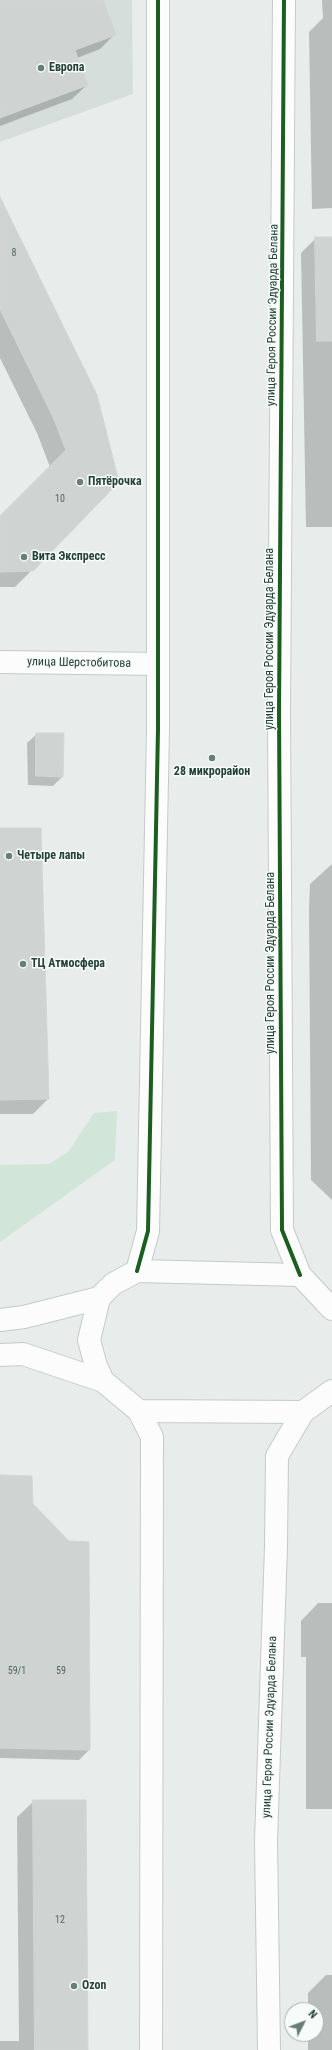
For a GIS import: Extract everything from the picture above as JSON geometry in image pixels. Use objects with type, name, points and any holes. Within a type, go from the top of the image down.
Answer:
[{"type":"street","points":[[136,1271],[148,1231],[158,664],[158,0]]},
{"type":"street","name":"улица Героя России Эдуарда Белана","points":[[284,0],[279,711],[282,1230],[300,1275]]},
{"type":"street","name":"улица Шерстобитова","points":[[0,662],[158,664]]},
{"type":"street","points":[[0,1320],[24,1317],[99,1298],[113,1284],[136,1271],[300,1275],[330,1305]]},
{"type":"street","points":[[99,1298],[89,1340],[96,1366],[103,1381]]},
{"type":"street","points":[[0,1355],[23,1354],[103,1381],[140,1411],[152,1437],[151,2050]]},
{"type":"street","points":[[140,1411],[303,1412],[332,1391]]},
{"type":"street","name":"улица Героя России Эдуарда Белана","points":[[269,2050],[266,1841],[276,1546],[277,1456],[303,1412]]},
{"type":"shaded area","name":"Европа","points":[[0,0],[132,0],[133,94],[0,142]]},
{"type":"green space","points":[[117,1111],[115,1160],[0,1242],[0,1165],[49,1164],[68,1152],[94,1113]]},
{"type":"building","name":"Европа","points":[[0,0],[103,0],[116,35],[75,50],[88,85],[0,118]]},
{"type":"building","points":[[0,197],[97,395],[119,482],[33,571],[0,572],[0,516],[66,450],[53,417],[0,309]]},
{"type":"building","points":[[315,237],[332,237],[332,341],[317,341]]},
{"type":"building","points":[[36,733],[64,733],[63,777],[36,776]]},
{"type":"building","name":"ТЦ Атмосфера","points":[[0,828],[41,828],[49,1099],[0,1100]]},
{"type":"building","points":[[0,1475],[32,1476],[33,1504],[69,1541],[89,1542],[90,1750],[0,1748]]},
{"type":"building","points":[[33,1800],[86,1800],[88,2050],[35,2050]]},
{"type":"cycle path","points":[[137,1271],[148,1231],[158,729],[158,0]]},
{"type":"cycle path","points":[[284,0],[279,711],[282,1230],[300,1275]]},
{"type":"place","name":"Европа","points":[[41,68]]},
{"type":"place","name":"Пятёрочка","points":[[80,482]]},
{"type":"place","name":"Вита Экспресс","points":[[24,557]]},
{"type":"place","name":"28 микрорайон","points":[[212,758]]},
{"type":"place","name":"Четыре лапы","points":[[9,856]]},
{"type":"place","name":"ТЦ Атмосфера","points":[[23,964]]},
{"type":"place","name":"Ozon","points":[[74,1986]]}]
